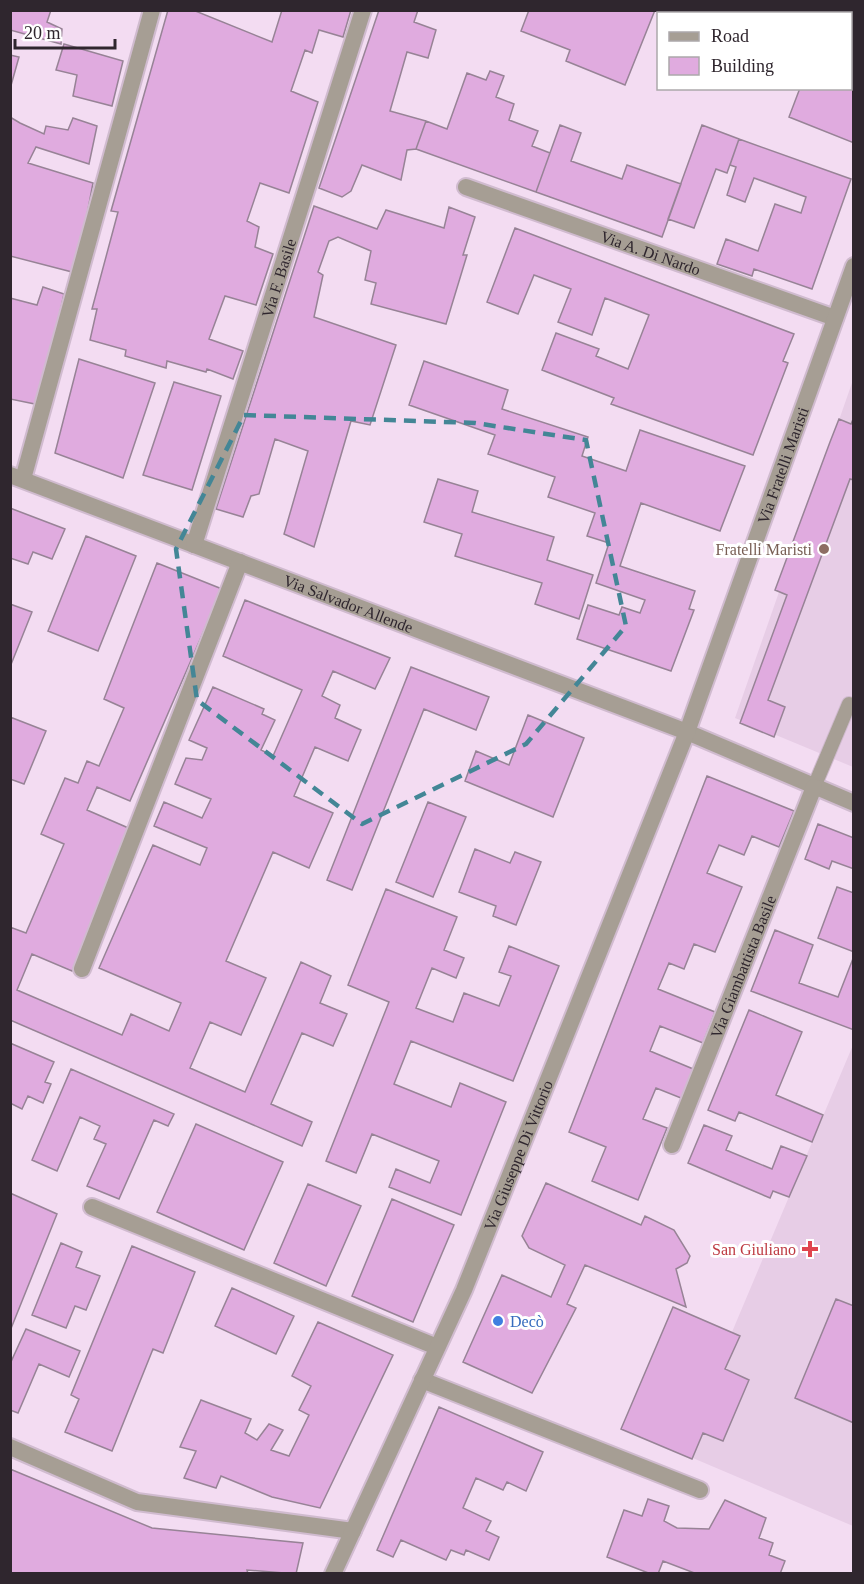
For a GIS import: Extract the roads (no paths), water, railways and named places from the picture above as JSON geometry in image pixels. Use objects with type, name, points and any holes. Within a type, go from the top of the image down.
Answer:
[{"type":"street","points":[[17,477],[152,10]]},
{"type":"street","name":"Via F. Basile","points":[[194,544],[363,10]]},
{"type":"street","name":"Via A. Di Nardo","points":[[466,187],[835,318]]},
{"type":"street","name":"Via Fratelli Maristi","points":[[687,732],[854,266]]},
{"type":"street","name":"Via Salvador Allende","points":[[17,477],[687,732]]},
{"type":"street","points":[[82,969],[240,562]]},
{"type":"street","points":[[687,732],[854,803]]},
{"type":"street","name":"Via Giuseppe Di Vittorio","points":[[333,1574],[464,1290],[687,732]]},
{"type":"street","name":"Via Giambattista Basile","points":[[672,1145],[814,786]]},
{"type":"street","points":[[92,1207],[437,1347]]},
{"type":"street","points":[[422,1380],[700,1490]]},
{"type":"street","points":[[10,1447],[137,1502],[353,1531]]},
{"type":"lane","points":[[814,786],[849,704]]},
{"type":"place","name":"Fratelli Maristi","points":[[824,549]]},
{"type":"place","name":"San Giuliano","points":[[810,1249]]},
{"type":"place","name":"Decò","points":[[498,1321]]}]
